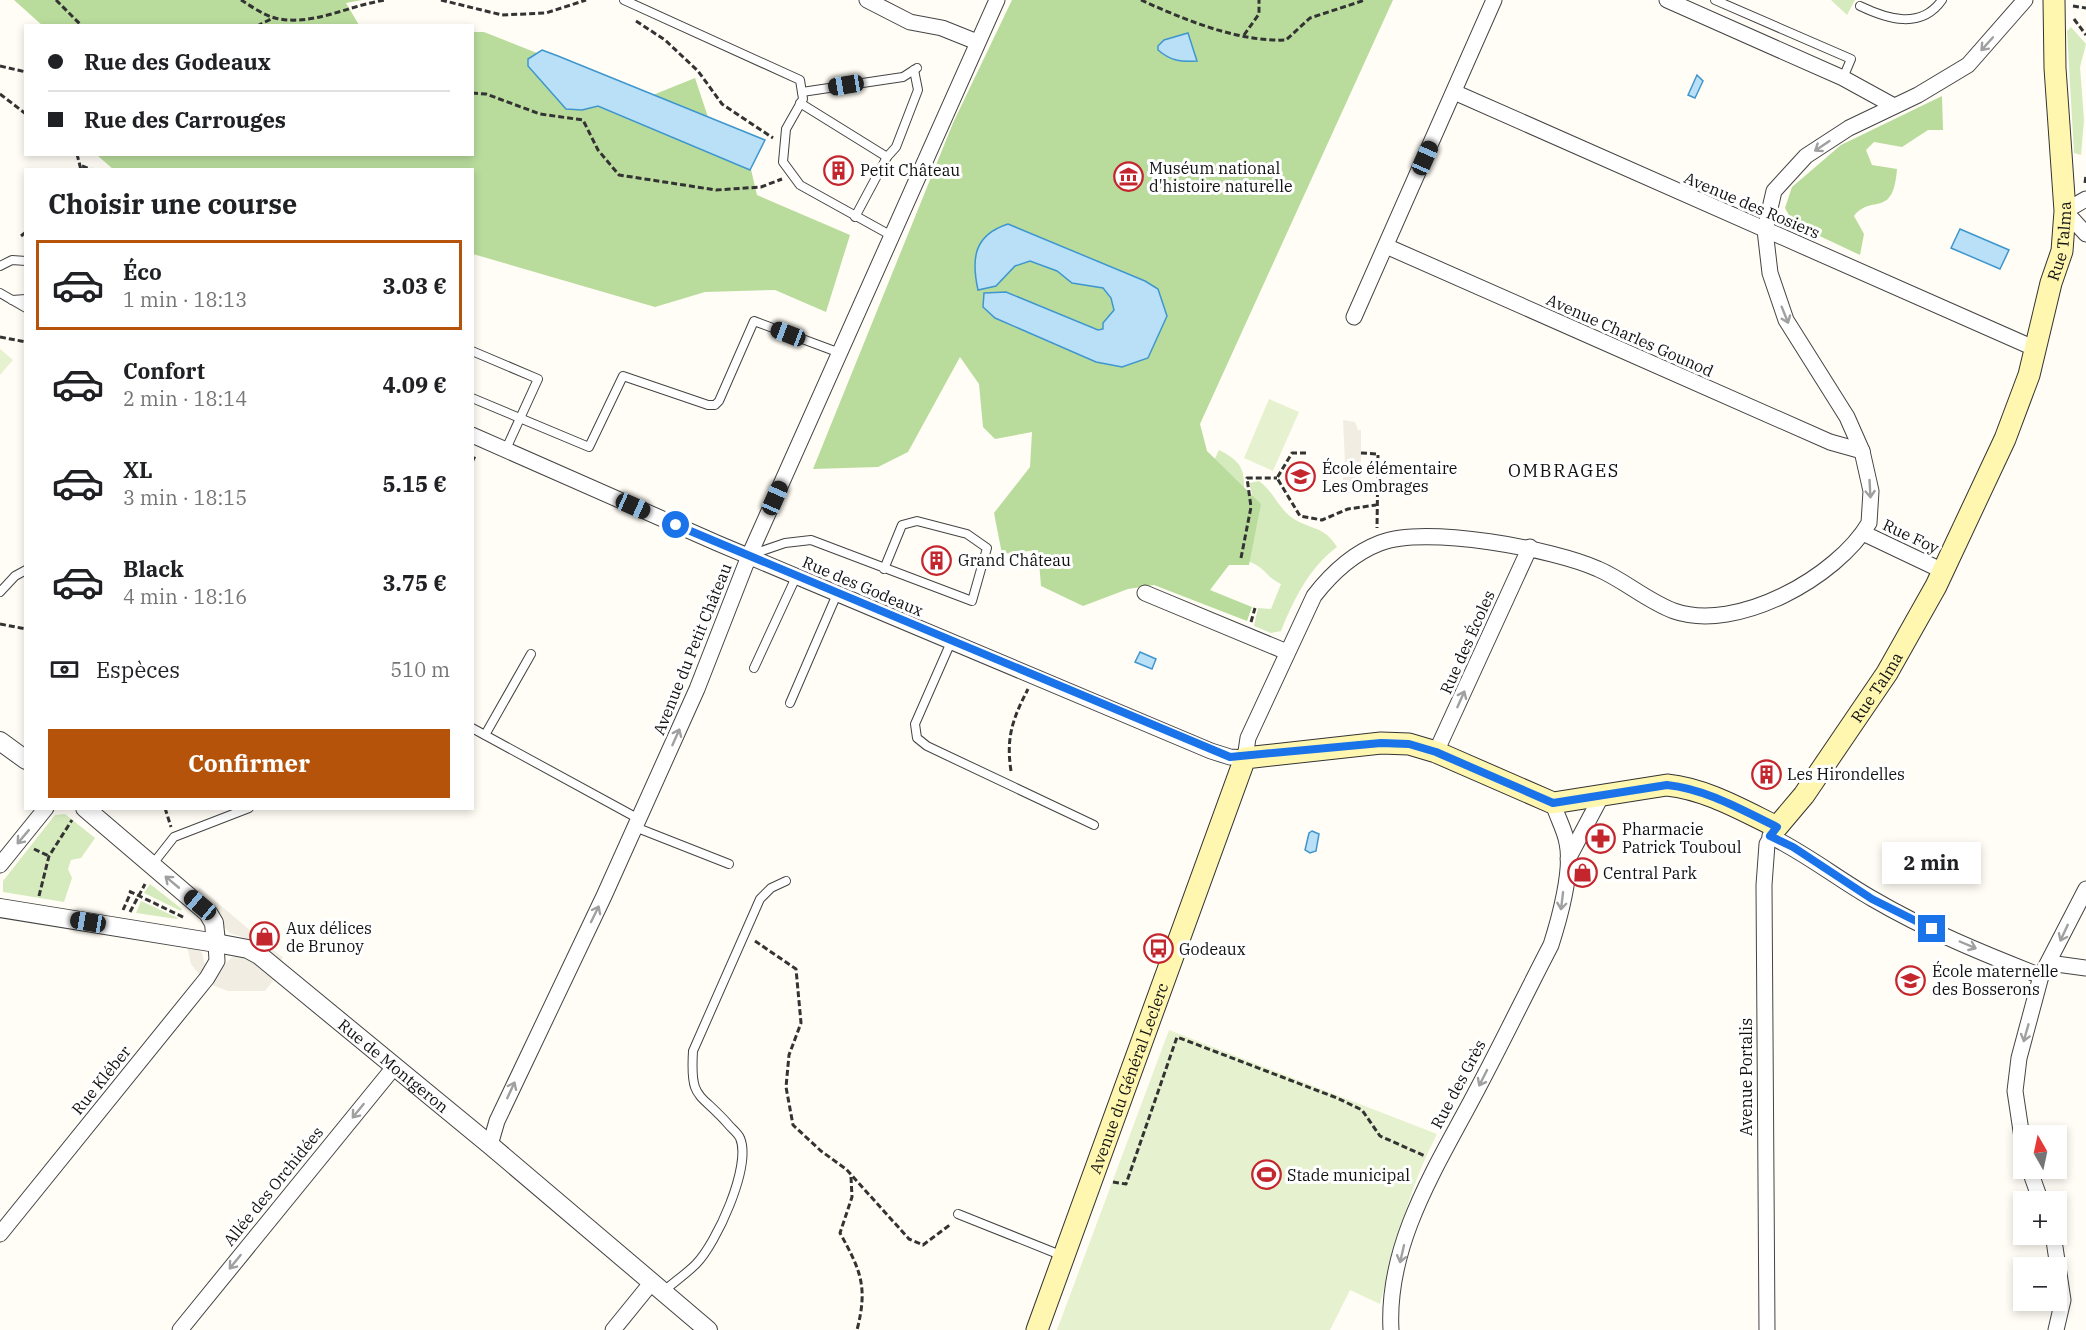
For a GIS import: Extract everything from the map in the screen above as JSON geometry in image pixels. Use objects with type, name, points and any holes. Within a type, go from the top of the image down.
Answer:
[{"type":"main road","name":"Rue Talma","points":[[1774,832],[1804,795],[1887,672],[1943,571],[2005,439],[2030,375],[2051,283],[2062,251],[2065,211],[2055,68],[2054,0]]},
{"type":"main road","points":[[1245,758],[1381,743],[1409,744],[1436,752],[1553,803],[1667,785],[1684,787],[1724,801],[1774,832]]},
{"type":"main road","name":"Avenue du Général Leclerc","points":[[1037,1330],[1245,758]]},
{"type":"street","points":[[867,0],[910,22],[942,28],[977,42]]},
{"type":"street","name":"Avenue du Petit Château","points":[[490,1144],[497,1121],[637,823],[697,689],[749,556],[997,0]]},
{"type":"street","points":[[1354,317],[1494,0]]},
{"type":"street","points":[[1667,0],[1843,78],[1894,106]]},
{"type":"street","points":[[1245,758],[1248,738],[1314,596],[1328,578],[1362,552],[1381,542],[1402,537],[1440,538],[1530,547],[1600,569],[1674,611],[1696,615],[1725,614],[1754,607],[1790,592],[1837,562],[1869,523],[1871,491],[1862,451],[1847,417],[1786,320],[1770,273],[1765,230],[1774,191],[1806,156],[1849,128],[1917,95],[1968,65],[2025,0]]},
{"type":"street","name":"Avenue des Rosiers","points":[[1454,92],[2036,349]]},
{"type":"street","points":[[2086,199],[2065,211],[2086,234]]},
{"type":"street","name":"Avenue Charles Gounod","points":[[1386,246],[1830,442],[1862,451]]},
{"type":"street","name":"Rue des Godeaux","points":[[474,435],[796,577],[1211,751],[1230,757],[1245,758]]},
{"type":"street","name":"Rue Foy","points":[[1863,533],[1943,571]]},
{"type":"street","name":"Rue des Écoles","points":[[1436,752],[1530,547]]},
{"type":"street","points":[[1145,593],[1287,652]]},
{"type":"street","points":[[0,741],[24,759]]},
{"type":"street","name":"Rue des Grès","points":[[1568,859],[1602,795]]},
{"type":"street","name":"Rue des Grès","points":[[1391,1330],[1390,1306],[1408,1229],[1438,1161],[1551,945],[1561,915],[1568,859],[1567,843],[1553,803]]},
{"type":"street","points":[[0,864],[44,810]]},
{"type":"street","points":[[78,814],[155,867],[208,912],[214,923],[216,943]]},
{"type":"street","points":[[1774,832],[1872,899],[1932,929],[2045,969],[2086,968]]},
{"type":"street","name":"Avenue Portalis","points":[[1767,1330],[1763,919],[1765,854],[1774,832]]},
{"type":"street","points":[[2020,1125],[2015,1091],[2019,1058],[2045,969],[2086,889]]},
{"type":"street","name":"Rue de Montgeron","points":[[0,908],[128,921],[248,949],[259,955],[490,1144],[708,1330]]},
{"type":"street","name":"Rue Kléber","points":[[0,1234],[207,978],[217,961],[216,943]]},
{"type":"street","name":"Allée des Orchidées","points":[[180,1330],[395,1066]]},
{"type":"street","points":[[2056,1245],[2063,1300],[2056,1330]]},
{"type":"street","points":[[613,1330],[657,1287]]},
{"type":"lane","points":[[624,0],[776,67],[800,80],[802,92],[800,104],[786,129],[783,162],[800,185],[892,236]]},
{"type":"lane","points":[[1715,0],[1851,59],[1843,78]]},
{"type":"lane","points":[[1860,6],[1884,17],[1909,20],[1932,10],[1942,0]]},
{"type":"lane","points":[[802,92],[903,77],[916,68],[918,90],[896,147],[887,157],[855,217]]},
{"type":"lane","points":[[800,104],[887,157]]},
{"type":"lane","points":[[0,266],[12,260],[24,261]]},
{"type":"lane","points":[[0,293],[24,307]]},
{"type":"lane","points":[[10,300],[24,299]]},
{"type":"lane","points":[[474,399],[589,447],[623,376],[708,405],[715,405],[719,401],[754,321],[840,353]]},
{"type":"lane","points":[[474,352],[538,379],[506,449]]},
{"type":"lane","points":[[749,556],[786,543],[811,540],[884,569],[972,601],[987,548],[968,534],[917,521],[902,525],[884,569]]},
{"type":"lane","points":[[0,592],[15,576],[24,571]]},
{"type":"lane","points":[[754,669],[796,577]]},
{"type":"lane","points":[[790,703],[837,594]]},
{"type":"lane","points":[[951,642],[915,724],[917,738],[927,746],[1094,825]]},
{"type":"lane","points":[[485,735],[531,654]]},
{"type":"lane","points":[[474,729],[637,823],[729,864]]},
{"type":"lane","points":[[155,867],[174,837],[244,810]]},
{"type":"lane","points":[[657,1287],[696,1264],[710,1246],[729,1204],[742,1162],[740,1138],[698,1096],[691,1079],[693,1052],[760,899],[771,888],[786,881]]},
{"type":"lane","points":[[958,1214],[1064,1256]]},
{"type":"path","points":[[56,0],[80,24]]},
{"type":"path","points":[[241,0],[273,18],[304,21],[364,3],[386,0]]},
{"type":"path","points":[[441,0],[501,15],[546,13],[586,0]]},
{"type":"path","points":[[1142,0],[1211,27],[1273,41],[1286,40],[1310,18],[1365,0]]},
{"type":"path","points":[[1244,35],[1259,14],[1259,0]]},
{"type":"path","points":[[629,16],[666,40],[698,71],[722,104],[785,146]]},
{"type":"path","points":[[2073,17],[2086,35]]},
{"type":"path","points":[[261,24],[273,18]]},
{"type":"path","points":[[295,20],[297,24]]},
{"type":"path","points":[[0,66],[24,72]]},
{"type":"path","points":[[474,93],[486,94],[540,114],[583,120],[598,150],[619,174],[716,190],[760,187],[792,175]]},
{"type":"path","points":[[0,94],[24,112]]},
{"type":"path","points":[[0,337],[24,342]]},
{"type":"path","points":[[1277,478],[1292,453],[1306,453]]},
{"type":"path","points":[[1361,453],[1378,454],[1376,505],[1381,542]]},
{"type":"path","points":[[1241,558],[1251,507],[1247,478],[1277,478]]},
{"type":"path","points":[[1277,478],[1300,516],[1322,520],[1348,510],[1376,505]]},
{"type":"path","points":[[0,624],[24,629]]},
{"type":"path","points":[[1015,788],[1007,747],[1012,724],[1035,677]]},
{"type":"path","points":[[166,810],[174,837]]},
{"type":"path","points":[[39,898],[49,856],[78,814]]},
{"type":"path","points":[[30,847],[49,856]]},
{"type":"path","points":[[128,921],[138,896],[155,867]]},
{"type":"path","points":[[128,921],[123,911],[130,892],[187,919]]},
{"type":"path","points":[[744,933],[796,969],[801,1023],[789,1055],[786,1087],[793,1125],[851,1175],[909,1239],[923,1245],[932,1236],[950,1227],[958,1214]]},
{"type":"path","points":[[1113,1182],[1126,1184],[1177,1037],[1337,1098],[1362,1110],[1380,1136],[1438,1161]]},
{"type":"path","points":[[851,1175],[852,1197],[840,1233],[861,1271],[863,1305],[857,1330]]},
{"type":"green space","points":[[14,0],[362,0],[346,3],[358,24],[41,24]]},
{"type":"green space","points":[[1012,0],[1393,0],[1200,424],[1207,451],[1261,504],[1249,565],[1229,565],[1210,590],[1252,607],[1247,621],[1154,585],[1128,589],[1083,606],[1041,586],[1038,550],[1002,554],[994,513],[1030,467],[1032,432],[995,439],[983,427],[979,384],[960,357],[908,452],[878,467],[813,469],[953,123]]},
{"type":"green space","points":[[1831,0],[1855,0],[1847,15]]},
{"type":"green space","points":[[2071,27],[2086,44],[2080,67],[2084,120],[2081,155],[2074,153],[2067,31]]},
{"type":"green space","points":[[474,32],[484,32],[648,97],[695,78],[711,126],[745,144],[757,195],[850,235],[826,312],[775,290],[705,292],[655,307],[474,254],[474,168],[112,168],[98,156],[474,156]]},
{"type":"green space","points":[[1942,96],[1943,130],[1928,130],[1902,147],[1874,142],[1866,150],[1872,165],[1897,169],[1891,195],[1881,203],[1861,209],[1854,216],[1864,234],[1860,255],[1794,224],[1785,208],[1792,187],[1841,145]]},
{"type":"green space","points":[[0,349],[13,360],[0,375]]},
{"type":"green space","points":[[1269,399],[1299,412],[1273,471],[1244,458]]},
{"type":"green space","points":[[1219,450],[1235,460],[1242,470],[1244,503],[1207,475]]},
{"type":"green space","points":[[1259,481],[1291,517],[1321,531],[1337,547],[1310,574],[1291,607],[1281,631],[1271,633],[1254,626],[1258,608],[1271,609],[1281,584],[1257,565],[1244,560],[1256,509],[1249,483]]},
{"type":"green space","points":[[65,814],[95,838],[81,858],[71,860],[68,869],[72,878],[64,902],[3,892],[3,881],[55,815]]},
{"type":"green space","points":[[150,884],[182,909],[181,911],[144,893]]},
{"type":"green space","points":[[141,901],[178,918],[136,913]]},
{"type":"green space","name":"Stade municipal","points":[[1169,1030],[1437,1134],[1418,1175],[1397,1239],[1380,1304],[1350,1290],[1330,1330],[1057,1330]]},
{"type":"shaded area","points":[[1343,420],[1355,422],[1358,430],[1361,430],[1361,478],[1357,478],[1351,487],[1343,487],[1343,463],[1345,463]]},
{"type":"shaded area","points":[[200,888],[283,958],[280,961],[254,941],[230,933],[194,895]]},
{"type":"shaded area","points":[[187,946],[197,948],[202,953],[206,969],[201,977],[191,964]]},
{"type":"shaded area","points":[[232,957],[246,957],[276,977],[265,991],[228,991],[212,985],[226,963]]},
{"type":"water","points":[[1188,33],[1197,61],[1176,60],[1158,50],[1158,46],[1164,40]]},
{"type":"water","points":[[542,50],[765,140],[750,170],[598,106],[582,110],[566,109],[528,66],[528,59]]},
{"type":"water","points":[[1697,75],[1703,81],[1695,98],[1688,95]]},
{"type":"water","points":[[1008,224],[1145,281],[1158,289],[1167,316],[1148,358],[1122,367],[1096,362],[995,318],[983,307],[984,293],[1006,292],[1098,330],[1103,329],[1103,323],[1114,310],[1111,298],[1103,288],[1072,283],[1057,271],[1030,261],[1015,266],[996,286],[978,290],[975,258],[978,249],[988,234]]},
{"type":"water","points":[[1960,229],[2009,250],[2000,269],[1951,248]]},
{"type":"water","points":[[1140,652],[1156,659],[1152,669],[1135,662]]},
{"type":"water","points":[[1312,831],[1319,834],[1316,851],[1310,853],[1305,850],[1309,833]]},
{"type":"place","name":"Petit Château","points":[[839,170]]},
{"type":"place","name":"Muséum national d'histoire naturelle","points":[[1128,177]]},
{"type":"place","name":"École élémentaire Les Ombrages","points":[[1301,477]]},
{"type":"place","name":"Grand Château","points":[[937,560]]},
{"type":"place","name":"Les Hirondelles","points":[[1766,774]]},
{"type":"place","name":"Pharmacie Patrick Touboul","points":[[1601,838]]},
{"type":"place","name":"Central Park","points":[[1582,873]]},
{"type":"place","name":"Aux délices de Brunoy","points":[[265,937]]},
{"type":"place","name":"Godeaux","points":[[1158,949]]},
{"type":"place","name":"École maternelle des Bosserons","points":[[1911,980]]},
{"type":"place","name":"Stade municipal","points":[[1266,1175]]},
{"type":"district","name":"OMBRAGES","points":[[1564,470]]},
{"type":"route","points":[[676,525],[1189,742],[1230,757],[1245,758],[1381,743],[1409,744],[1436,752],[1553,803],[1667,785],[1684,787],[1724,801],[1777,827],[1770,836],[1793,847],[1872,899],[1932,929]]}]
